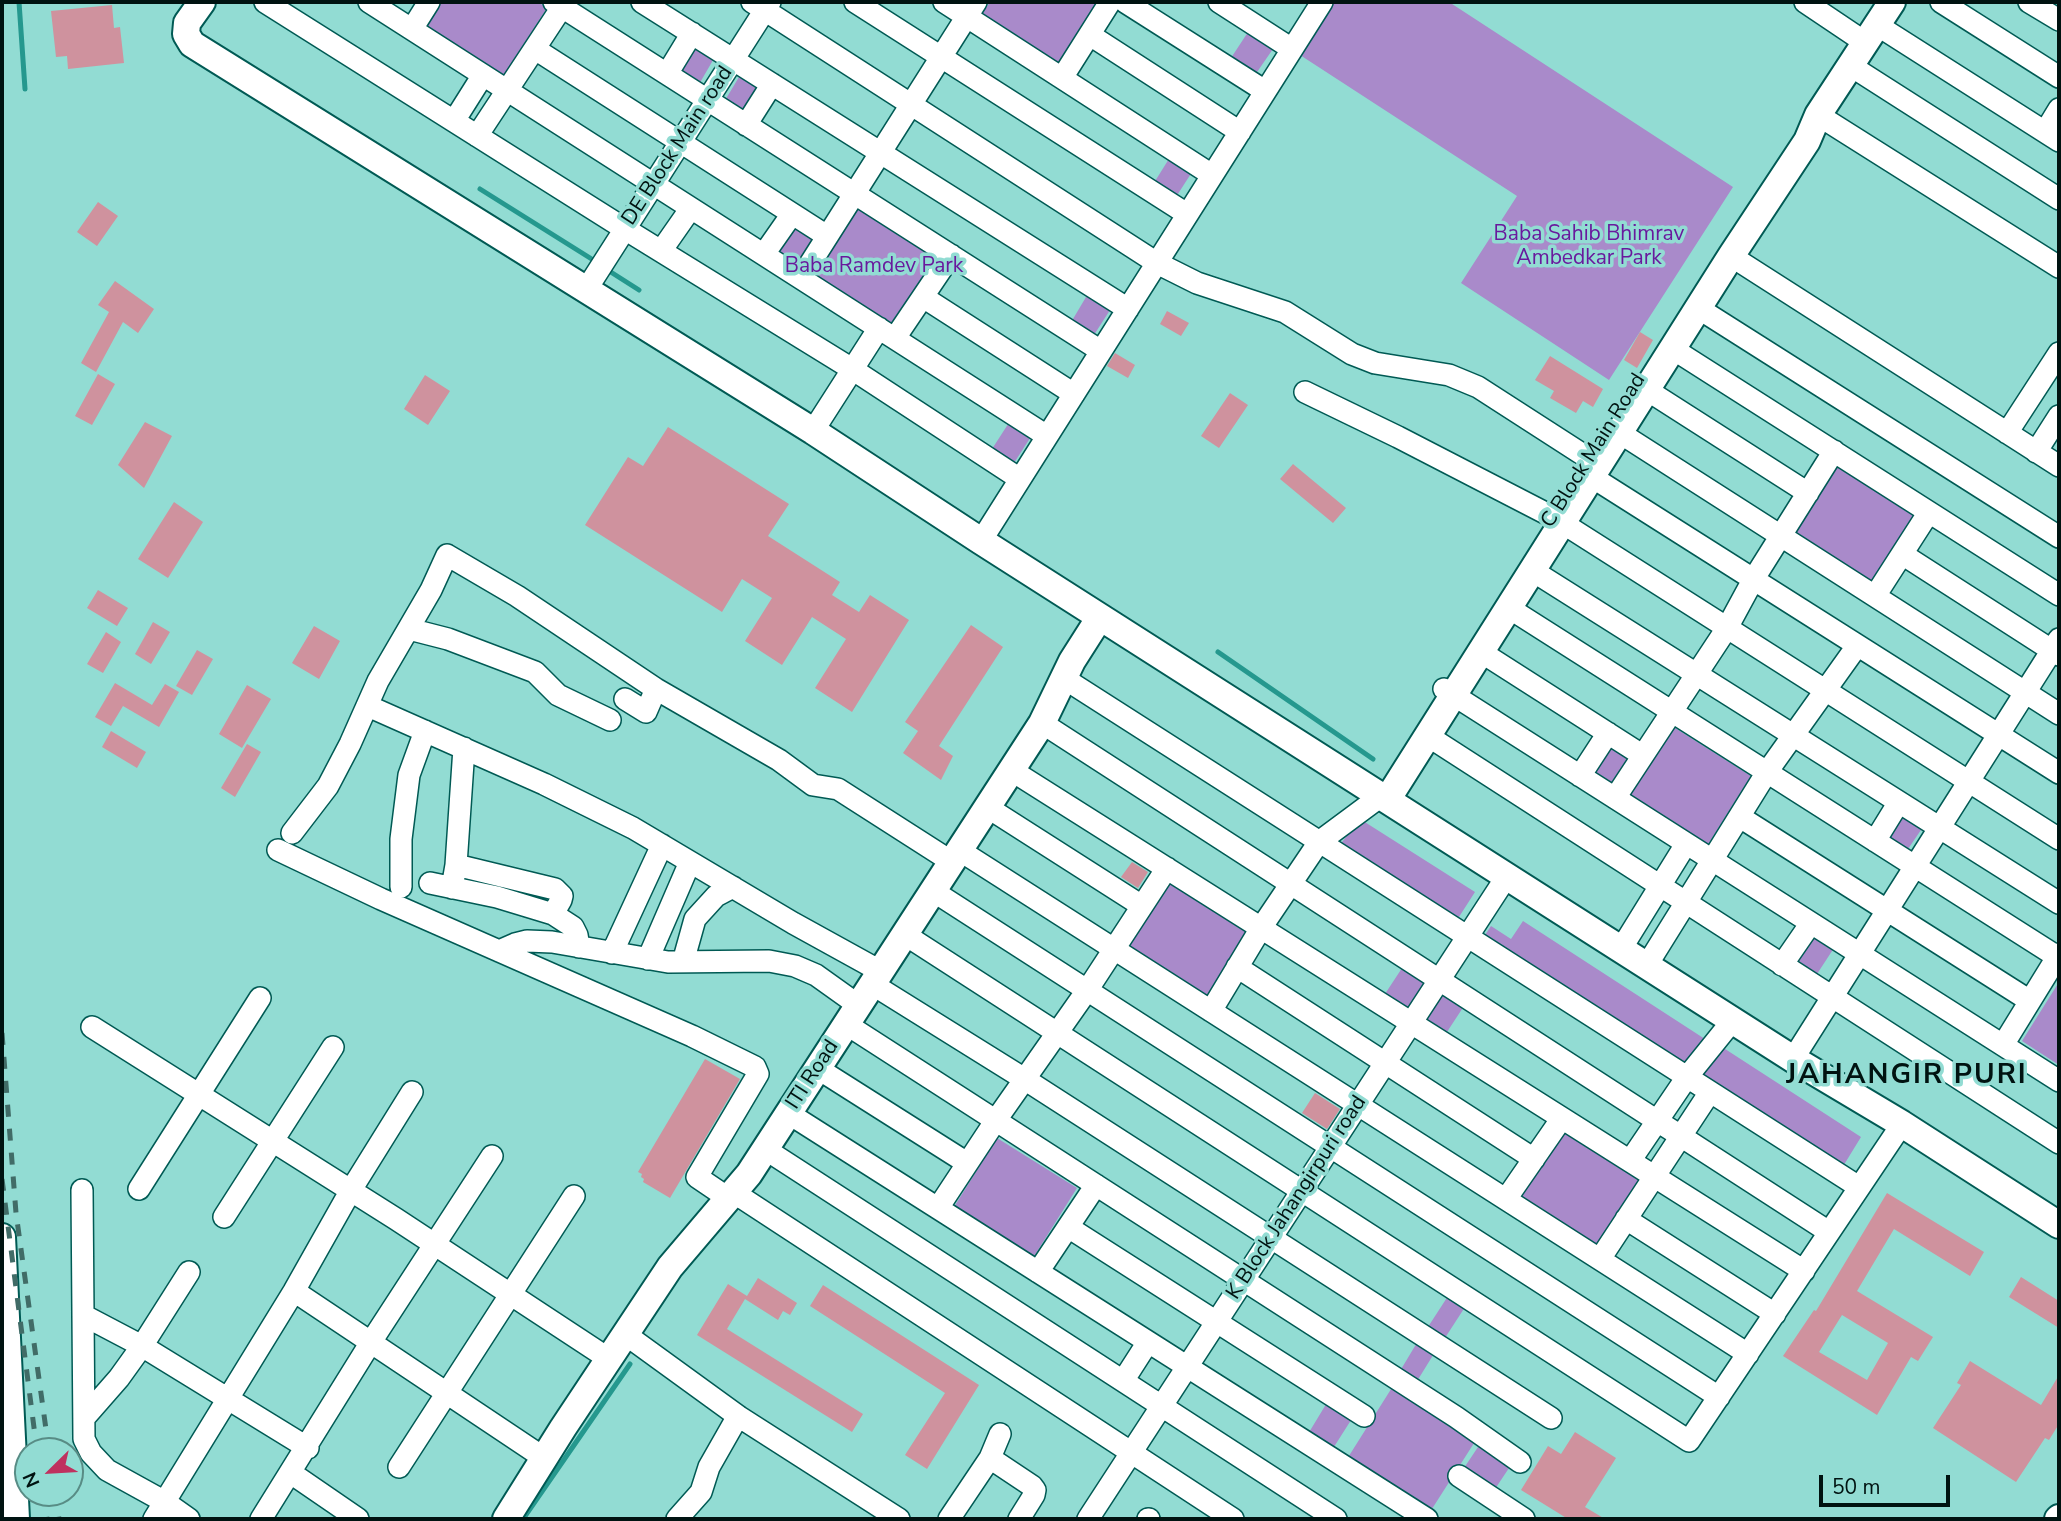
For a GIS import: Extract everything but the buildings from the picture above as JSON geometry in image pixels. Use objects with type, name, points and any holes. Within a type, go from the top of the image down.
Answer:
[{"type":"street","points":[[202,2],[187,23],[186,34],[192,44],[813,431],[1620,949],[2059,1225]]},
{"type":"street","points":[[265,2],[852,369],[1020,479]]},
{"type":"street","points":[[369,2],[1048,436]]},
{"type":"street","points":[[412,29],[429,2]]},
{"type":"street","points":[[642,2],[1128,309]]},
{"type":"street","points":[[855,2],[1187,214]]},
{"type":"street","points":[[944,2],[972,9],[1062,78],[1212,175]]},
{"type":"street","points":[[1062,78],[1110,2]]},
{"type":"street","points":[[1125,2],[1265,91]]},
{"type":"street","points":[[1219,2],[1292,49]]},
{"type":"street","points":[[981,541],[1322,2]]},
{"type":"street","name":"C Block Main Road","points":[[1593,467],[1620,433],[1807,141],[1818,115],[1892,2]]},
{"type":"street","points":[[1941,2],[2059,77]]},
{"type":"street","points":[[2029,2],[2059,20]]},
{"type":"street","points":[[1809,3],[1872,34],[2052,137],[2059,109]]},
{"type":"street","points":[[477,136],[534,49],[558,4],[1101,351]]},
{"type":"street","points":[[762,4],[1157,263],[1197,283],[1285,312],[1352,354],[1374,363],[1449,375],[1478,387],[1753,580],[2059,773]]},
{"type":"street","name":"DE Block Main road","points":[[586,290],[733,59],[762,4]]},
{"type":"street","points":[[801,278],[972,9]]},
{"type":"street","points":[[667,74],[692,33]]},
{"type":"street","points":[[1090,35],[1240,132]]},
{"type":"street","points":[[534,49],[827,236]]},
{"type":"street","points":[[1851,66],[2059,198]]},
{"type":"street","points":[[454,121],[483,75]]},
{"type":"street","points":[[746,125],[772,84]]},
{"type":"street","points":[[1818,115],[2059,267]]},
{"type":"street","name":"C Block Main Road","points":[[1382,797],[1593,467],[1795,133],[1818,115]]},
{"type":"street","points":[[661,251],[691,208]]},
{"type":"street","points":[[764,254],[792,214]]},
{"type":"street","points":[[813,431],[852,369],[923,297],[951,255]]},
{"type":"street","points":[[1731,256],[2059,466]]},
{"type":"street","points":[[923,297],[1074,394]]},
{"type":"street","points":[[1698,308],[2059,537]]},
{"type":"street","points":[[1673,349],[2059,595]]},
{"type":"street","points":[[2007,433],[2059,353]]},
{"type":"street","points":[[1647,390],[1808,493]]},
{"type":"street","points":[[1305,392],[1558,520],[2059,839]]},
{"type":"street","points":[[2036,452],[2059,416]]},
{"type":"street","points":[[1620,433],[2059,714]]},
{"type":"street","points":[[1615,798],[1727,628],[1753,580],[1834,451]]},
{"type":"street","points":[[1875,596],[1929,512]]},
{"type":"street","name":"C Block Main Road","points":[[1382,797],[1428,736],[1449,693],[1481,652],[1509,608],[1558,520]]},
{"type":"street","points":[[1793,1059],[2025,692],[2057,648],[1902,554]]},
{"type":"street","points":[[292,833],[328,786],[378,681],[409,629],[447,555],[517,596],[656,689],[779,760],[813,785],[838,789],[1114,949],[1748,1354]]},
{"type":"street","points":[[1532,571],[2059,903]]},
{"type":"street","points":[[1509,608],[2059,956],[2003,1045]]},
{"type":"street","name":"ITI Road","points":[[506,1519],[670,1267],[765,1149],[1042,723],[1072,661],[1100,617]]},
{"type":"street","points":[[409,629],[448,639],[535,672],[558,695],[610,720]]},
{"type":"street","points":[[1647,965],[1767,772],[1857,646]]},
{"type":"street","points":[[1481,652],[1643,755]]},
{"type":"street","points":[[1065,679],[1859,1187]]},
{"type":"street","points":[[625,699],[646,712],[656,689]]},
{"type":"street","points":[[1449,693],[2059,1081]]},
{"type":"street","points":[[368,706],[544,784],[662,845],[733,887],[864,996],[996,1120],[1475,1430],[1520,1462]]},
{"type":"street","points":[[1042,723],[1829,1232]]},
{"type":"street","points":[[401,887],[401,839],[409,775],[425,731]]},
{"type":"street","points":[[1580,776],[1608,733]]},
{"type":"street","points":[[1428,736],[2059,1143]]},
{"type":"street","points":[[452,888],[464,748]]},
{"type":"street","points":[[1011,770],[1804,1271]]},
{"type":"street","points":[[1211,1011],[1261,928],[1319,842],[1382,797]]},
{"type":"street","points":[[1875,841],[1899,802]]},
{"type":"street","points":[[987,807],[1142,906]]},
{"type":"street","points":[[1740,817],[2030,1001]]},
{"type":"street","points":[[1620,949],[1686,844]]},
{"type":"street","points":[[612,953],[662,845]]},
{"type":"street","points":[[278,850],[692,1036],[758,1070],[697,1177],[730,1195],[1233,1519]]},
{"type":"street","points":[[648,959],[690,862]]},
{"type":"street","points":[[456,865],[555,889],[562,896],[553,914]]},
{"type":"street","points":[[938,1208],[1167,868]]},
{"type":"street","name":"K Block Jahangirpuri road","points":[[1088,1519],[1507,876]]},
{"type":"street","points":[[430,883],[497,897],[553,914],[573,927],[578,935],[579,947]]},
{"type":"street","points":[[683,962],[695,919],[716,896],[733,887]]},
{"type":"street","points":[[933,891],[1719,1397]]},
{"type":"street","points":[[1782,965],[1811,923]]},
{"type":"street","points":[[904,934],[1056,1035],[1689,1441],[1902,1124]]},
{"type":"street","points":[[499,951],[515,944],[552,942],[648,959],[683,962],[769,961],[795,966],[864,996],[1026,1080],[1551,1418]]},
{"type":"street","points":[[1237,967],[1534,1159]]},
{"type":"street","points":[[139,1189],[260,998]]},
{"type":"street","points":[[1630,1161],[1687,1077],[1733,1020]]},
{"type":"street","points":[[92,1027],[351,1190],[608,1359]]},
{"type":"street","points":[[224,1217],[333,1046]]},
{"type":"street","points":[[817,1068],[967,1163]]},
{"type":"street","points":[[160,1511],[412,1091]]},
{"type":"street","points":[[1600,1259],[1710,1092]]},
{"type":"street","points":[[788,1113],[1427,1519]]},
{"type":"street","points":[[1506,1199],[1562,1118]]},
{"type":"street","points":[[765,1149],[1336,1519]]},
{"type":"street","points":[[261,1519],[492,1156]]},
{"type":"street","points":[[1038,1272],[1096,1185]]},
{"type":"street","points":[[82,1190],[84,1438],[92,1453],[107,1470],[160,1511],[189,1519]]},
{"type":"street","points":[[399,1467],[574,1196]]},
{"type":"street","points":[[1626,1219],[1775,1314]]},
{"type":"street","points":[[1068,1227],[1364,1416]]},
{"type":"street","points":[[2,1237],[16,1519]]},
{"type":"street","points":[[83,1418],[119,1378],[189,1272]]},
{"type":"street","points":[[294,1291],[544,1458]]},
{"type":"street","points":[[83,1315],[230,1398],[308,1448]]},
{"type":"street","points":[[625,1334],[738,1416],[900,1519]]},
{"type":"street","points":[[1123,1381],[1148,1342]]},
{"type":"street","points":[[698,1519],[701,1492],[709,1467],[738,1416]]},
{"type":"street","points":[[949,1519],[990,1458],[1000,1434]]},
{"type":"street","points":[[990,1458],[1035,1490],[1019,1519]]},
{"type":"street","points":[[292,1473],[358,1519]]},
{"type":"street","points":[[1459,1476],[1524,1519]]},
{"type":"street","points":[[677,1519],[701,1492]]},
{"type":"green space","points":[[440,2],[538,2],[547,8],[503,77],[424,26]]},
{"type":"green space","points":[[990,2],[1101,2],[1061,65],[981,15]]},
{"type":"green space","name":"Baba Sahib Bhimrav Ambedkar Park","points":[[1334,2],[1449,2],[1733,187],[1609,380],[1461,283],[1517,196],[1300,55]]},
{"type":"green space","points":[[1250,29],[1275,46],[1255,75],[1231,58]]},
{"type":"green space","points":[[692,41],[716,55],[698,86],[674,71]]},
{"type":"green space","points":[[742,72],[766,86],[748,117],[724,102]]},
{"type":"green space","points":[[1172,154],[1194,169],[1174,200],[1152,186]]},
{"type":"green space","name":"Baba Ramdev Park","points":[[856,207],[936,258],[892,327],[813,276]]},
{"type":"green space","points":[[794,222],[817,237],[798,265],[775,250]]},
{"type":"green space","points":[[1089,292],[1112,307],[1092,338],[1070,324]]},
{"type":"green space","points":[[1012,418],[1034,432],[1014,463],[992,449]]},
{"type":"green space","points":[[1838,465],[1917,515],[1873,584],[1794,534]]},
{"type":"green space","points":[[1672,726],[1751,776],[1707,846],[1628,795]]},
{"type":"green space","points":[[1611,739],[1635,755],[1613,790],[1588,774]]},
{"type":"green space","points":[[1904,813],[1923,827],[1906,852],[1886,838]]},
{"type":"green space","points":[[1360,819],[1475,892],[1457,920],[1339,846]]},
{"type":"green space","points":[[1167,878],[1253,931],[1209,1001],[1124,947]]},
{"type":"green space","points":[[1523,921],[1708,1041],[1688,1071],[1483,938],[1491,926],[1511,939]]},
{"type":"green space","points":[[1815,935],[1834,948],[1817,974],[1797,960]]},
{"type":"green space","points":[[1404,965],[1427,979],[1408,1009],[1385,994]]},
{"type":"green space","points":[[2059,982],[2059,1065],[2022,1041]]},
{"type":"green space","points":[[1442,991],[1464,1006],[1445,1035],[1423,1021]]},
{"type":"green space","points":[[1722,1047],[1861,1137],[1842,1168],[1697,1075]]},
{"type":"green space","points":[[1561,1129],[1641,1180],[1597,1249],[1518,1198]]},
{"type":"green space","points":[[997,1138],[1077,1188],[1033,1258],[954,1207]]},
{"type":"green space","points":[[1450,1293],[1467,1304],[1443,1341],[1426,1330]]},
{"type":"green space","points":[[1418,1341],[1435,1352],[1414,1386],[1397,1376]]},
{"type":"green space","points":[[1393,1386],[1476,1440],[1430,1512],[1347,1459]]},
{"type":"green space","points":[[1328,1401],[1353,1417],[1332,1450],[1308,1434]]},
{"type":"green space","points":[[1482,1441],[1513,1462],[1493,1492],[1462,1471]]},
{"type":"waterway","points":[[19,2],[25,89]]},
{"type":"waterway","points":[[480,189],[598,263]]},
{"type":"waterway","points":[[606,269],[639,290]]},
{"type":"waterway","points":[[1218,652],[1373,759]]},
{"type":"waterway","points":[[523,1519],[630,1364]]},
{"type":"railway","points":[[2,1033],[16,1213],[47,1437]]},
{"type":"railway","points":[[2,1179],[35,1437]]},
{"type":"railway","points":[[46,1507],[47,1519]]},
{"type":"railway","points":[[57,1507],[59,1519]]},
{"type":"district","name":"JAHANGIR PURI","points":[[1907,1076]]}]
